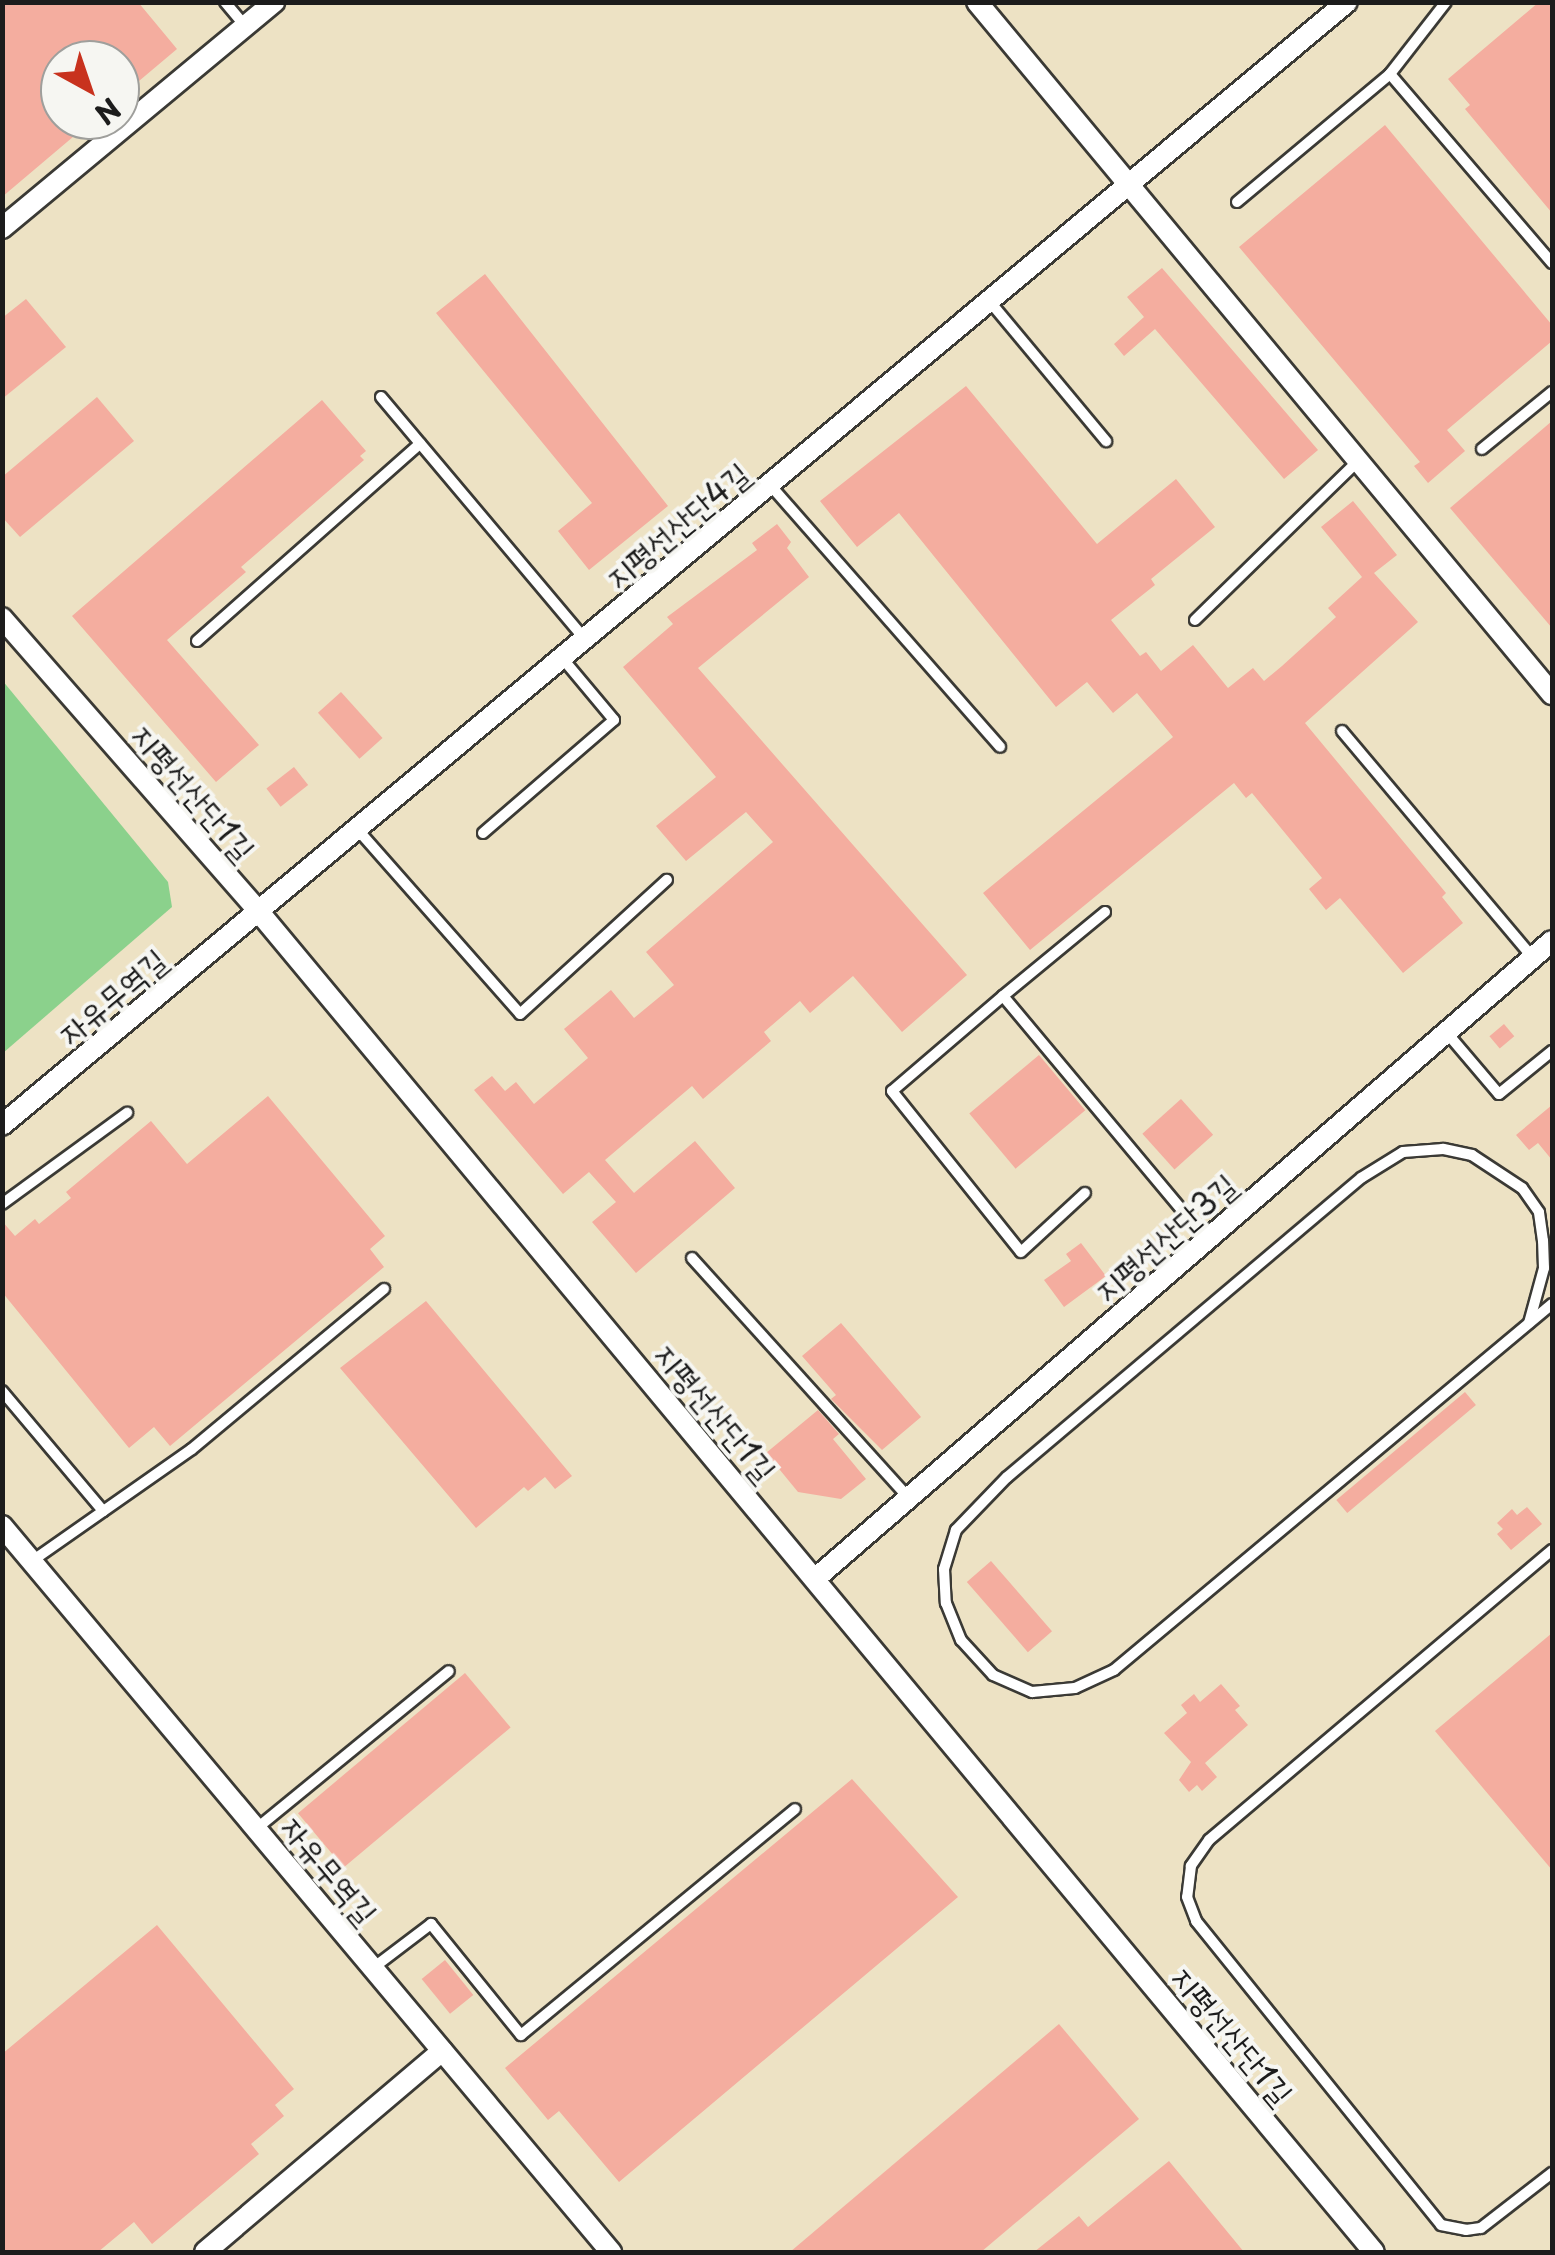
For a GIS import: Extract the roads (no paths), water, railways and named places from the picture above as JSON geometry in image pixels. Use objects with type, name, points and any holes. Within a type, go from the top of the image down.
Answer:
[{"type":"street","points":[[2,228],[274,2]]},
{"type":"street","points":[[977,2],[1133,184],[1552,694]]},
{"type":"street","name":"지평선산단4길","points":[[259,912],[1346,2]]},
{"type":"street","name":"지평선산단1길","points":[[2,618],[259,912],[1374,2252]]},
{"type":"street","name":"자유무역길","points":[[2,1125],[259,912]]},
{"type":"street","name":"지평선산단3길","points":[[816,1578],[1552,940]]},
{"type":"street","name":"자유무역길","points":[[2,1526],[611,2252]]},
{"type":"street","points":[[204,2252],[442,2050]]},
{"type":"lane","points":[[226,2],[245,26]]},
{"type":"lane","points":[[1237,202],[1390,74],[1446,2]]},
{"type":"lane","points":[[1390,74],[1552,263]]},
{"type":"lane","points":[[991,302],[1106,441]]},
{"type":"lane","points":[[1482,449],[1552,392]]},
{"type":"lane","points":[[381,397],[586,640]]},
{"type":"lane","points":[[197,641],[420,444]]},
{"type":"lane","points":[[1195,620],[1360,460]]},
{"type":"lane","points":[[771,486],[1000,748]]},
{"type":"lane","points":[[483,833],[614,720],[563,659]]},
{"type":"lane","points":[[1342,730],[1532,958]]},
{"type":"lane","points":[[358,830],[520,1014],[667,880]]},
{"type":"lane","points":[[1086,1193],[1020,1252],[892,1091],[1106,912]]},
{"type":"lane","points":[[1003,996],[1206,1240]]},
{"type":"lane","points":[[1447,1032],[1499,1094],[1552,1051]]},
{"type":"lane","points":[[2,1204],[126,1113]]},
{"type":"lane","points":[[1530,1323],[1544,1268],[1543,1240],[1539,1212],[1522,1188],[1472,1154],[1442,1150],[1403,1152],[1361,1178],[1007,1477],[956,1530],[944,1569],[946,1603],[961,1640],[993,1676],[1032,1692],[1075,1688],[1114,1670],[1530,1323],[1552,1304]]},
{"type":"lane","points":[[692,1258],[908,1498]]},
{"type":"lane","points":[[32,1561],[192,1450],[384,1289]]},
{"type":"lane","points":[[2,1391],[104,1511]]},
{"type":"lane","points":[[1552,1550],[1209,1840],[1191,1866],[1187,1897],[1196,1921],[1441,2225],[1466,2230],[1481,2228],[1552,2173]]},
{"type":"lane","points":[[256,1828],[449,1671]]},
{"type":"lane","points":[[373,1968],[431,1924],[521,2036],[796,1809]]}]
